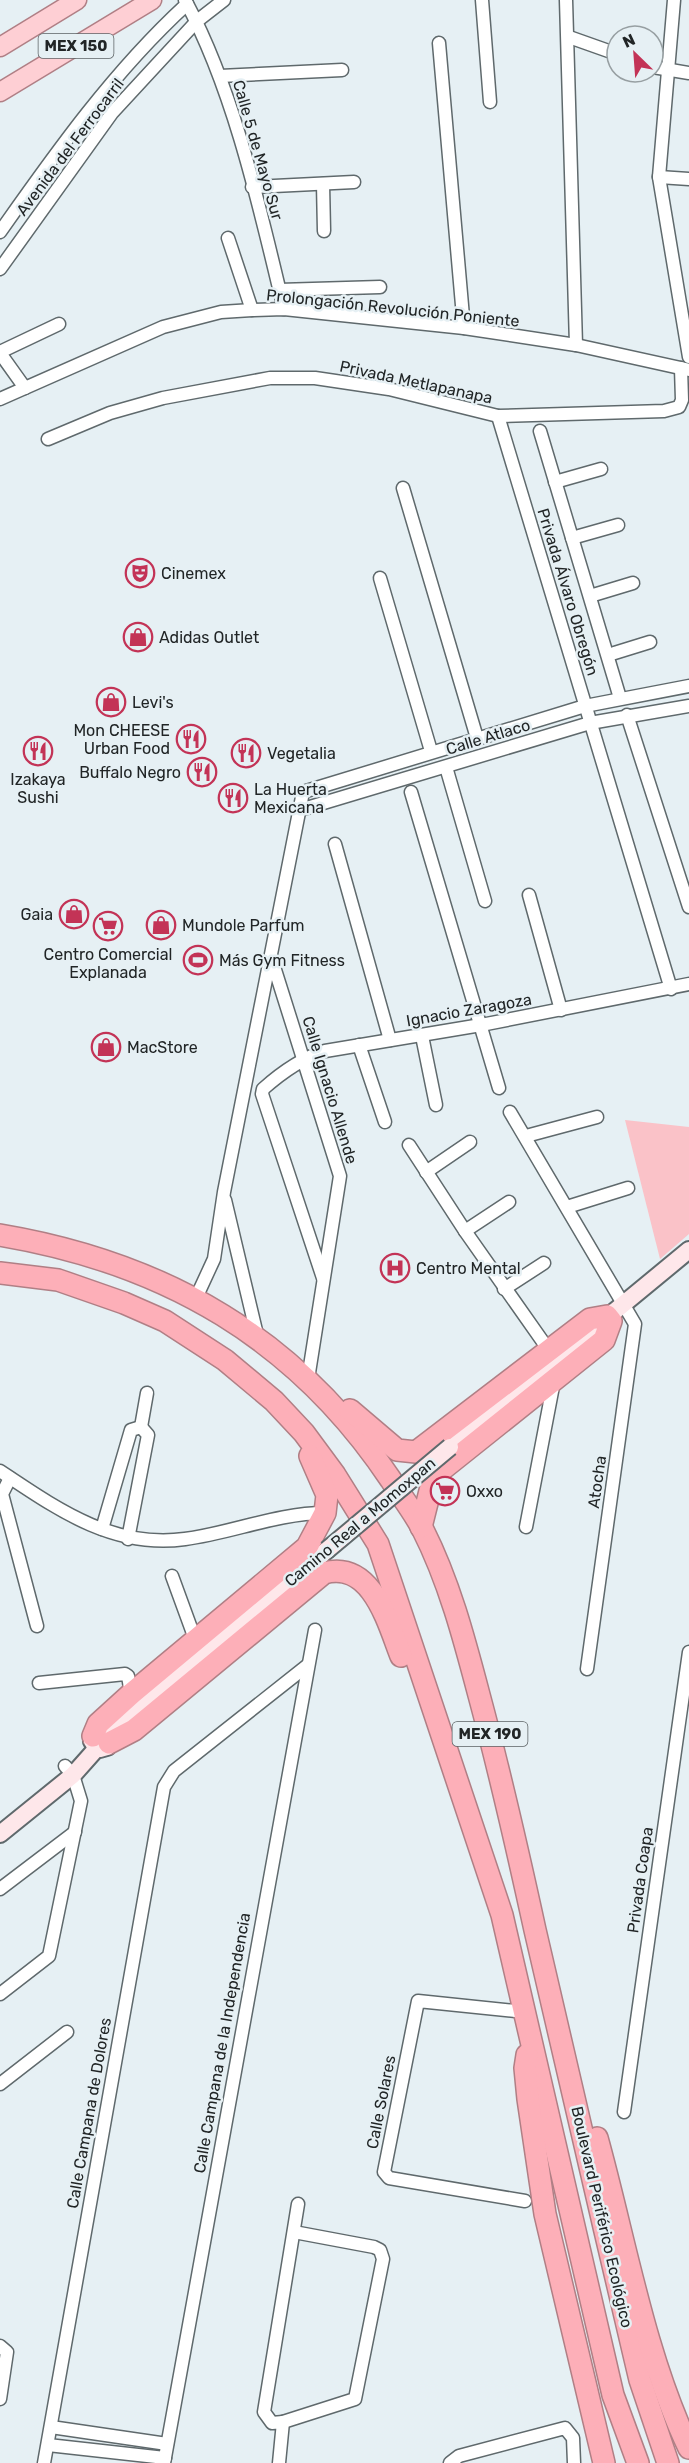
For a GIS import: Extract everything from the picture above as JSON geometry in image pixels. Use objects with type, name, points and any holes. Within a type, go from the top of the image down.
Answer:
[{"type":"highway","name":"Boulevard Periférico Ecológico","points":[[0,1234],[93,1256],[160,1281],[196,1298],[258,1339],[309,1379],[370,1450],[422,1527],[458,1613],[502,1781],[640,2380],[668,2463]]},
{"type":"highway","name":"Boulevard Periférico Ecológico","points":[[0,1273],[58,1280],[124,1303],[165,1321],[225,1360],[274,1401],[320,1452],[378,1544],[502,1915],[613,2395],[638,2463]]},
{"type":"highway","points":[[309,1379],[340,1400],[393,1447],[411,1453],[421,1450],[590,1318],[614,1315],[604,1340],[439,1472],[432,1483],[424,1508],[422,1527]]},
{"type":"highway","points":[[274,1401],[302,1440],[318,1472],[327,1495],[325,1513],[307,1547],[130,1689],[98,1724],[98,1742],[134,1730],[318,1576],[330,1571],[348,1573],[373,1593],[385,1615],[430,1730],[465,1847],[485,1890],[502,1915]]},
{"type":"highway","name":"Boulevard Periférico Ecológico","points":[[544,1968],[559,2000],[569,2032],[652,2349],[668,2399],[689,2448]]},
{"type":"highway","name":"Boulevard Periférico Ecológico","points":[[531,2037],[525,2068],[540,2182],[563,2296],[604,2463]]},
{"type":"main road","name":"MEX 150","points":[[0,47],[77,0]]},
{"type":"main road","name":"MEX 150","points":[[0,92],[152,0]]},
{"type":"street","name":"Avenida del Ferrocarril","points":[[0,269],[112,113],[197,21],[224,0]]},
{"type":"street","points":[[482,0],[490,102]]},
{"type":"street","points":[[566,0],[569,37],[576,345]]},
{"type":"street","points":[[674,0],[666,71],[659,177],[689,357]]},
{"type":"street","name":"Avenida del Ferrocarril","points":[[0,232],[89,108],[155,33],[186,2]]},
{"type":"street","name":"Calle 5 de Mayo Sur","points":[[186,2],[197,21],[220,76],[284,309]]},
{"type":"street","points":[[569,37],[605,50]]},
{"type":"street","points":[[439,43],[464,328]]},
{"type":"street","points":[[220,76],[342,70]]},
{"type":"street","points":[[666,71],[689,74]]},
{"type":"street","points":[[659,177],[689,179]]},
{"type":"street","points":[[252,187],[354,182]]},
{"type":"street","points":[[323,184],[324,231]]},
{"type":"street","points":[[228,238],[252,310]]},
{"type":"street","points":[[279,290],[380,287]]},
{"type":"street","name":"Prolongación Revolución Poniente","points":[[0,399],[163,327],[221,312],[252,310],[284,309],[464,328],[576,345],[685,369]]},
{"type":"street","points":[[25,388],[0,352],[59,324]]},
{"type":"street","points":[[498,416],[672,410],[679,406],[682,400],[685,369]]},
{"type":"street","name":"Privada Metlapanapa","points":[[48,439],[110,413],[163,398],[270,378],[315,378],[389,389],[498,416]]},
{"type":"street","name":"Privada Álvaro Obregón","points":[[498,416],[671,988]]},
{"type":"street","points":[[540,431],[620,698]]},
{"type":"street","points":[[555,482],[601,469]]},
{"type":"street","name":"Calle Atlaco","points":[[403,488],[477,738]]},
{"type":"street","points":[[572,538],[618,525]]},
{"type":"street","points":[[380,578],[431,751]]},
{"type":"street","points":[[590,596],[633,583]]},
{"type":"street","points":[[608,654],[650,642]]},
{"type":"street","name":"Calle Atlaco","points":[[689,686],[585,706],[418,755],[303,792],[300,810],[590,723],[689,706]]},
{"type":"street","points":[[627,716],[689,907]]},
{"type":"street","points":[[418,755],[423,773]]},
{"type":"street","points":[[446,766],[485,901]]},
{"type":"street","points":[[411,792],[499,1088]]},
{"type":"street","points":[[196,1298],[214,1259],[224,1192],[300,810]]},
{"type":"street","points":[[335,844],[390,1040]]},
{"type":"street","points":[[529,895],[561,1010]]},
{"type":"street","name":"Calle Ignacio Allende","points":[[271,956],[340,1176],[322,1278],[309,1379]]},
{"type":"street","name":"Ignacio Zaragoza","points":[[322,1278],[262,1095],[263,1089],[304,1059],[325,1051],[422,1036],[689,984]]},
{"type":"street","points":[[422,1036],[436,1105]]},
{"type":"street","points":[[359,1045],[385,1122]]},
{"type":"street","points":[[510,1112],[567,1208],[614,1315]]},
{"type":"street","points":[[526,1136],[597,1117]]},
{"type":"street","points":[[426,1172],[470,1142]]},
{"type":"street","points":[[409,1145],[504,1289],[548,1349]]},
{"type":"street","points":[[567,1208],[628,1188]]},
{"type":"street","points":[[224,1192],[258,1339]]},
{"type":"street","points":[[465,1231],[509,1202]]},
{"type":"street","name":"Camino Real a Momoxpan","points":[[0,1834],[72,1777],[98,1742],[99,1732],[105,1732],[125,1718],[689,1251]]},
{"type":"street","points":[[504,1289],[544,1263]]},
{"type":"street","name":"Camino Real a Momoxpan","points":[[614,1315],[689,1264]]},
{"type":"street","name":"Atocha","points":[[587,1669],[635,1324],[614,1315]]},
{"type":"street","points":[[526,1527],[554,1381]]},
{"type":"street","points":[[141,1427],[147,1393]]},
{"type":"street","points":[[102,1529],[131,1430],[141,1427]]},
{"type":"street","points":[[128,1539],[148,1435],[141,1427]]},
{"type":"street","points":[[37,1626],[2,1494],[5,1474],[78,1521],[128,1539],[184,1539],[301,1513],[325,1513]]},
{"type":"street","points":[[172,1576],[195,1639]]},
{"type":"street","name":"Calle Campana de la Independencia","points":[[164,2460],[315,1630]]},
{"type":"street","name":"Privada Coapa","points":[[624,2112],[689,1652]]},
{"type":"street","name":"Calle Campana de Dolores","points":[[44,2463],[164,1787],[174,1772],[308,1665]]},
{"type":"street","points":[[39,1683],[125,1674],[130,1689]]},
{"type":"street","points":[[0,1994],[49,1956],[81,1801],[72,1777]]},
{"type":"street","name":"Camino Real a Momoxpan","points":[[0,1822],[72,1777]]},
{"type":"street","points":[[0,1889],[75,1832]]},
{"type":"street","name":"Calle Solares","points":[[525,2012],[418,2001],[384,2172],[388,2178],[525,2201]]},
{"type":"street","points":[[0,2084],[67,2032]]},
{"type":"street","points":[[294,2232],[374,2247],[380,2250],[383,2259],[355,2399],[283,2422],[272,2423],[264,2412],[298,2204]]},
{"type":"street","points":[[0,2399],[6,2367],[2,2347]]},
{"type":"street","points":[[279,2463],[283,2422]]},
{"type":"street","points":[[51,2427],[167,2444]]},
{"type":"street","points":[[450,2463],[459,2456],[565,2428],[573,2438],[574,2463]]},
{"type":"street","points":[[48,2445],[164,2460]]},
{"type":"shaded area","points":[[625,1120],[689,1127],[689,1234],[660,1259]]},
{"type":"place","name":"Cinemex","points":[[140,573]]},
{"type":"place","name":"Adidas Outlet","points":[[138,637]]},
{"type":"place","name":"Levi's","points":[[111,702]]},
{"type":"place","name":"Mon CHEESE Urban Food","points":[[191,739]]},
{"type":"place","name":"Izakaya Sushi","points":[[38,751]]},
{"type":"place","name":"Vegetalia","points":[[246,753]]},
{"type":"place","name":"Buffalo Negro","points":[[202,772]]},
{"type":"place","name":"La Huerta Mexicana","points":[[233,798]]},
{"type":"place","name":"Gaia","points":[[74,914]]},
{"type":"place","name":"Mundole Parfum","points":[[161,925]]},
{"type":"place","name":"Centro Comercial Explanada","points":[[108,926]]},
{"type":"place","name":"Más Gym Fitness","points":[[198,960]]},
{"type":"place","name":"MacStore","points":[[106,1047]]},
{"type":"place","name":"Centro Mental","points":[[395,1268]]},
{"type":"place","name":"Oxxo","points":[[445,1491]]}]
